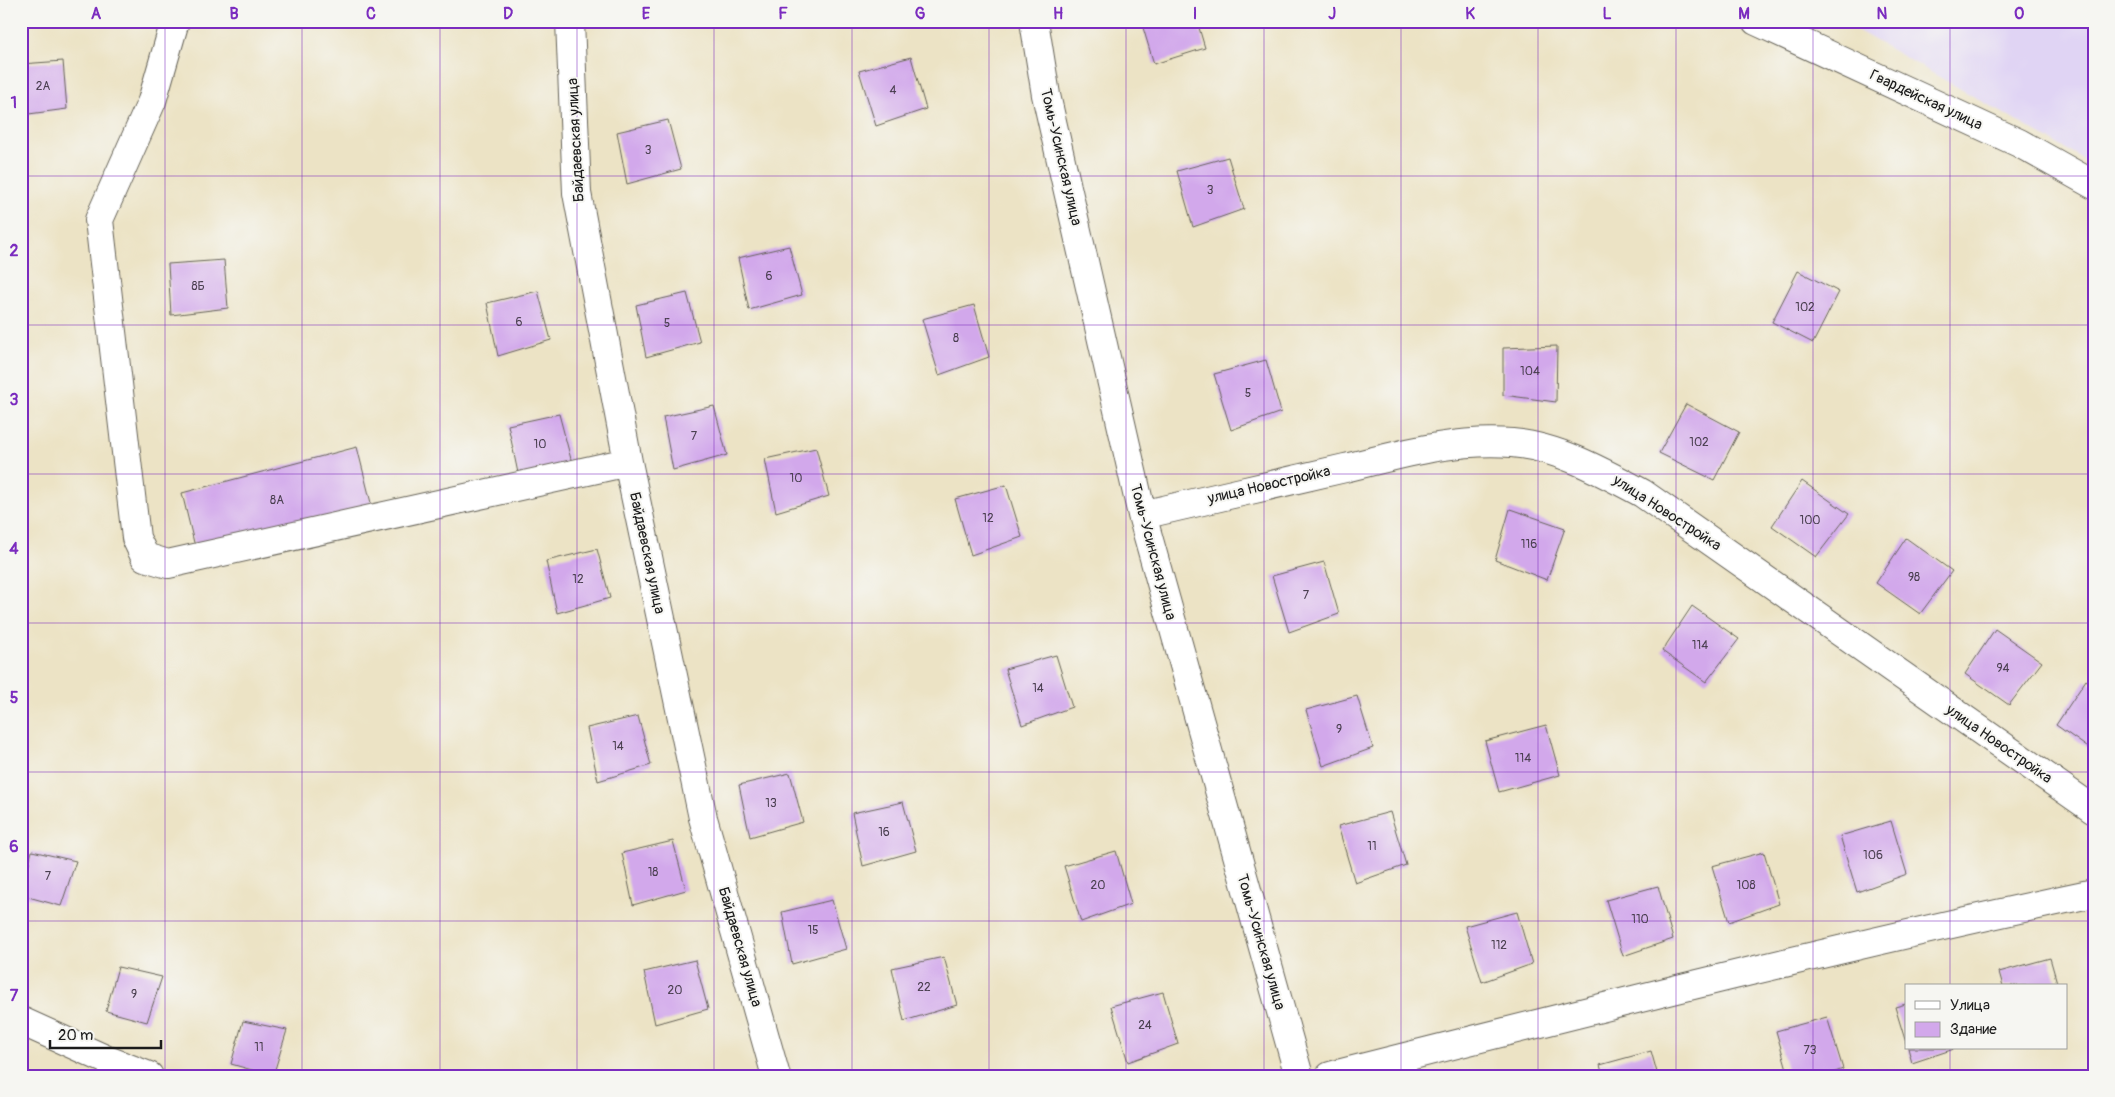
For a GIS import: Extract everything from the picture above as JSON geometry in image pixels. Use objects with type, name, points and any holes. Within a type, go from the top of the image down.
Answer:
[{"type":"street","points":[[175,21],[152,101],[99,220],[136,538],[145,557],[168,564],[628,462]]},
{"type":"street","name":"Байдаевская улица","points":[[570,21],[577,193],[628,462],[704,818],[776,1076]]},
{"type":"street","name":"Томь-Усинская улица","points":[[1034,21],[1046,95],[1142,515],[1299,1076]]},
{"type":"street","name":"Гвардейская улица","points":[[1756,21],[2019,143],[2094,184]]},
{"type":"street","name":"улица Новостройка","points":[[1142,515],[1392,457],[1466,442],[1514,443],[1555,453],[1600,471],[1642,493],[2094,810]]},
{"type":"street","points":[[1330,1076],[1761,968],[1973,918],[2094,893]]},
{"type":"street","points":[[21,1021],[105,1059],[149,1076]]},
{"type":"shaded area","points":[[1841,21],[2094,21],[2094,165]]},
{"type":"building","points":[[1141,21],[1197,21],[1205,48],[1154,64]]},
{"type":"building","points":[[911,57],[926,109],[876,126],[859,71]]},
{"type":"building","points":[[63,61],[67,109],[21,115],[21,64]]},
{"type":"building","points":[[668,120],[681,169],[627,184],[617,132]]},
{"type":"building","points":[[1228,157],[1244,209],[1193,227],[1177,171]]},
{"type":"building","points":[[789,246],[802,295],[749,310],[738,258]]},
{"type":"building","points":[[224,260],[228,308],[171,315],[168,264]]},
{"type":"building","points":[[1798,271],[1839,292],[1813,343],[1772,322]]},
{"type":"building","points":[[538,291],[551,340],[498,356],[487,303]]},
{"type":"building","points":[[687,293],[700,342],[646,357],[636,305]]},
{"type":"building","points":[[974,305],[989,357],[939,375],[922,319]]},
{"type":"building","points":[[1557,346],[1556,402],[1503,395],[1503,348]]},
{"type":"building","points":[[1266,360],[1281,412],[1231,430],[1214,374]]},
{"type":"building","points":[[1686,404],[1739,432],[1714,480],[1659,453]]},
{"type":"building","points":[[714,406],[727,455],[673,470],[663,417]]},
{"type":"building","points":[[559,414],[572,463],[519,478],[508,425]]},
{"type":"building","points":[[357,447],[372,507],[196,551],[182,493]]},
{"type":"building","points":[[816,448],[829,496],[776,512],[765,459]]},
{"type":"building","points":[[1802,481],[1849,514],[1816,557],[1772,526]]},
{"type":"building","points":[[1006,485],[1022,537],[971,555],[955,499]]},
{"type":"building","points":[[1510,509],[1565,528],[1547,580],[1495,560]]},
{"type":"building","points":[[1906,538],[1952,571],[1920,614],[1876,583]]},
{"type":"building","points":[[597,549],[610,598],[557,613],[546,561]]},
{"type":"building","points":[[1324,562],[1339,614],[1289,632],[1272,576]]},
{"type":"building","points":[[1692,606],[1739,639],[1706,682],[1662,651]]},
{"type":"building","points":[[1995,629],[2042,662],[2009,705],[1965,674]]},
{"type":"building","points":[[1056,655],[1072,707],[1022,725],[1005,669]]},
{"type":"building","points":[[2086,680],[2094,686],[2094,752],[2056,725]]},
{"type":"building","points":[[1357,696],[1373,748],[1323,766],[1306,710]]},
{"type":"building","points":[[638,716],[651,765],[598,781],[587,728]]},
{"type":"building","points":[[1546,725],[1560,775],[1499,792],[1485,741]]},
{"type":"building","points":[[790,773],[803,822],[750,837],[739,785]]},
{"type":"building","points":[[903,802],[916,851],[863,866],[852,813]]},
{"type":"building","points":[[1390,812],[1406,865],[1355,883],[1338,826]]},
{"type":"building","points":[[1891,821],[1907,874],[1857,892],[1840,836]]},
{"type":"building","points":[[673,841],[686,890],[633,905],[622,853]]},
{"type":"building","points":[[32,851],[76,861],[61,906],[21,895]]},
{"type":"building","points":[[1116,851],[1131,904],[1081,922],[1064,866]]},
{"type":"building","points":[[1764,852],[1779,904],[1729,922],[1712,866]]},
{"type":"building","points":[[1658,886],[1673,939],[1623,956],[1606,900]]},
{"type":"building","points":[[832,900],[846,949],[792,964],[782,912]]},
{"type":"building","points":[[1517,912],[1532,964],[1482,982],[1465,926]]},
{"type":"building","points":[[944,957],[957,1005],[904,1021],[892,968]]},
{"type":"building","points":[[2050,958],[2057,984],[2002,984],[1999,972]]},
{"type":"building","points":[[695,960],[708,1009],[655,1024],[644,972]]},
{"type":"building","points":[[118,967],[162,977],[147,1022],[106,1011]]},
{"type":"building","points":[[1163,992],[1178,1044],[1128,1062],[1111,1006]]},
{"type":"building","points":[[1905,1004],[1905,1040],[1895,1007]]},
{"type":"building","points":[[1827,1017],[1843,1069],[1825,1076],[1789,1076],[1776,1031]]},
{"type":"building","points":[[243,1021],[287,1030],[273,1076],[231,1064]]},
{"type":"building","points":[[1909,1050],[1951,1050],[1912,1063]]},
{"type":"building","points":[[1651,1051],[1658,1076],[1603,1076],[1600,1065]]}]
